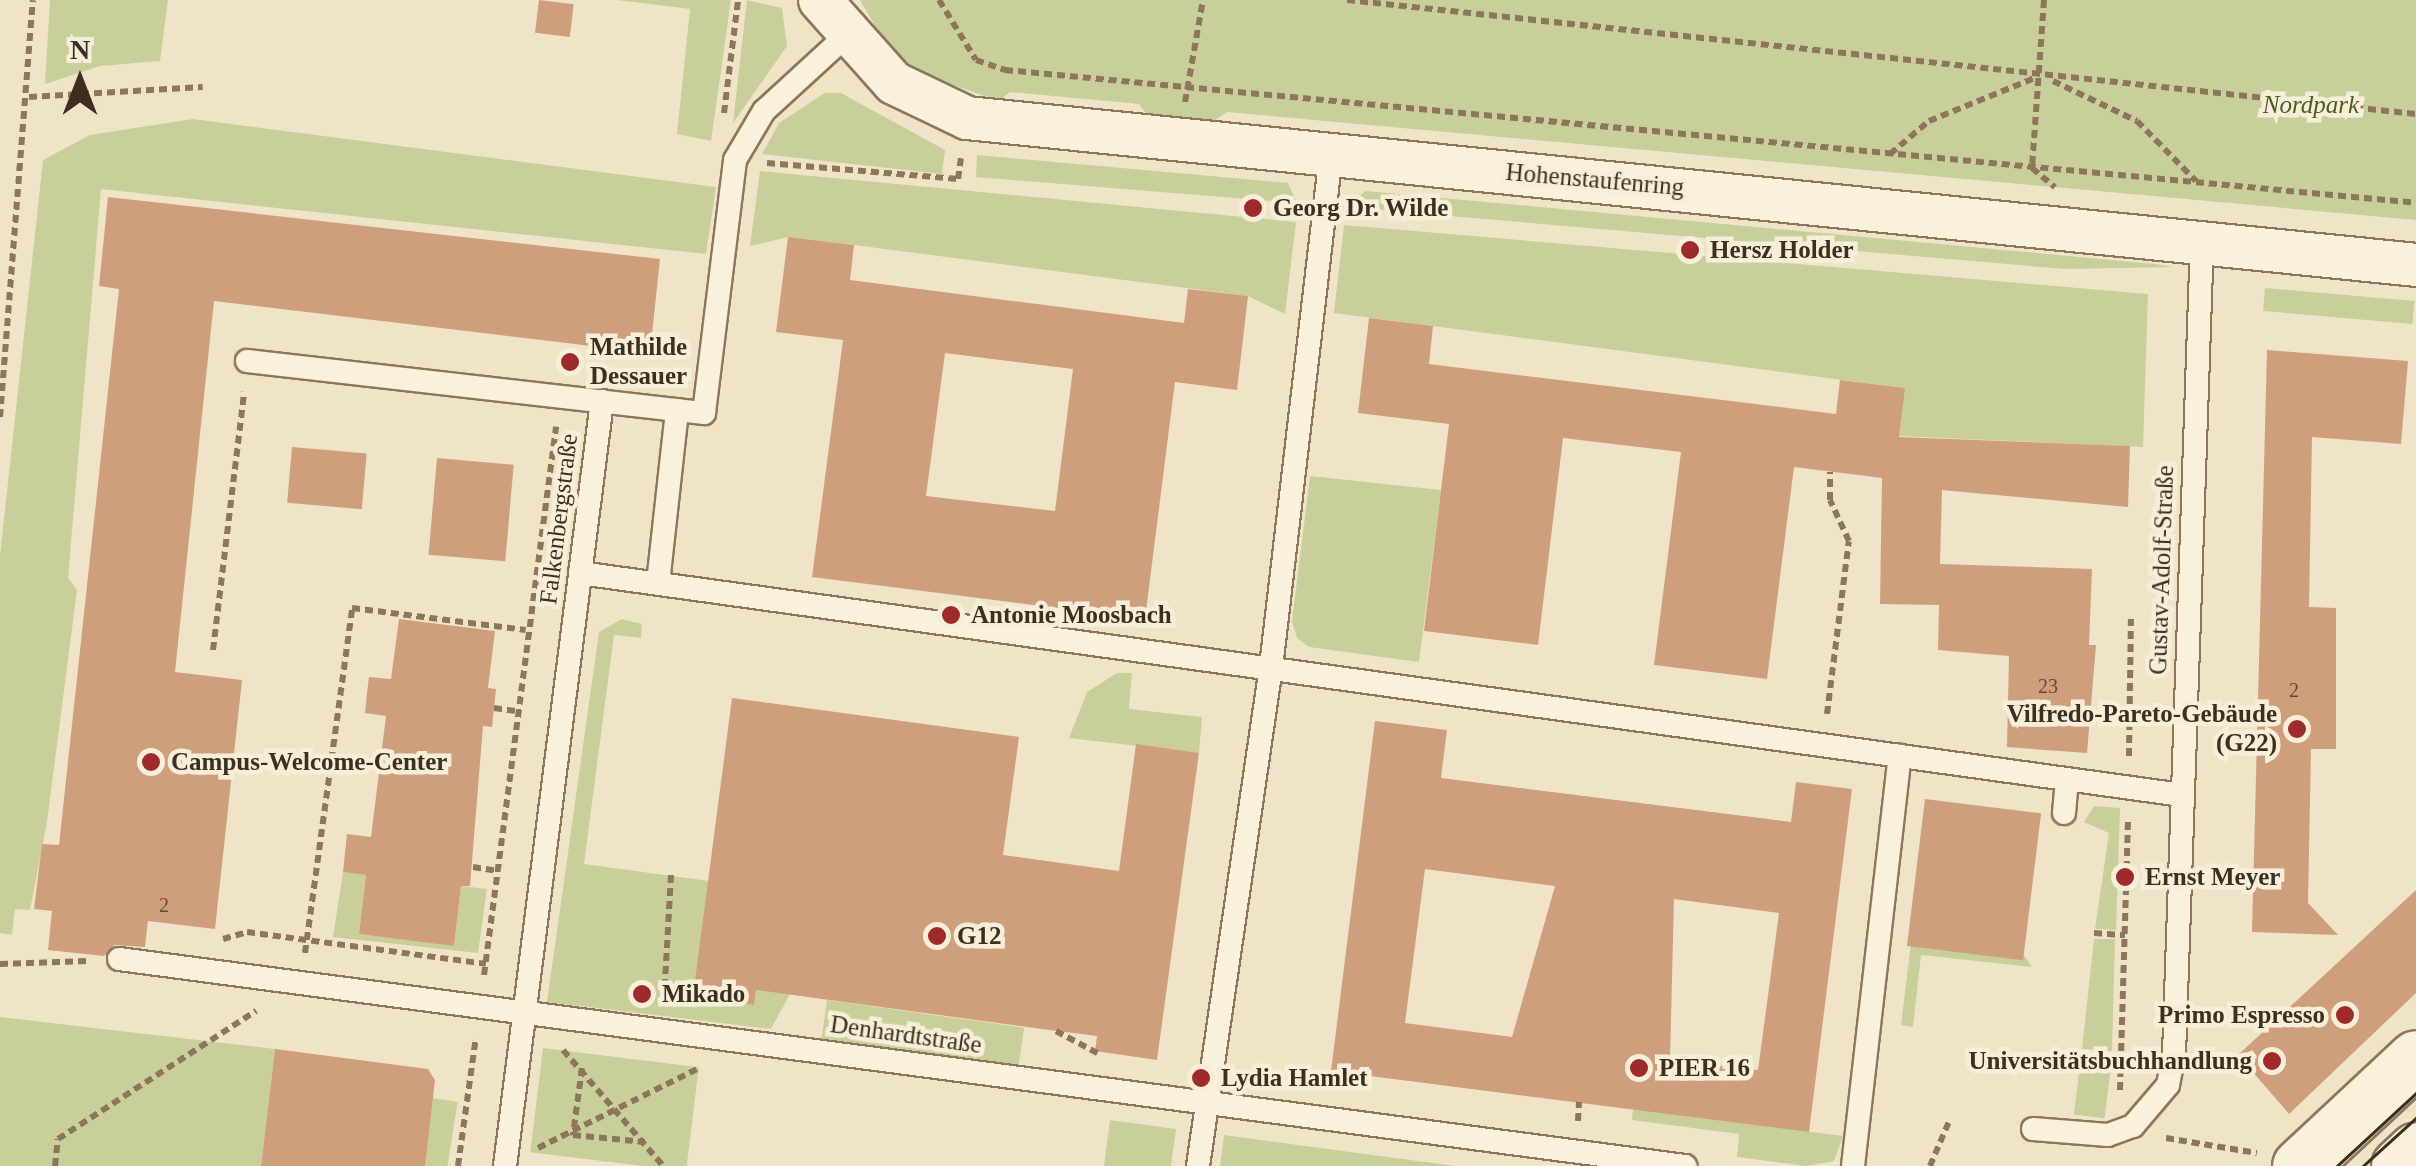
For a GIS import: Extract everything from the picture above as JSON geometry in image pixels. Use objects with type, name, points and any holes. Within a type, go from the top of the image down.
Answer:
[{"type":"street","name":"Hohenstaufenring","points":[[820,0],[847,35],[915,99],[968,118],[2416,265]]},
{"type":"street","points":[[2282,1160],[2416,1058]]},
{"type":"street","points":[[2399,1166],[2416,1150]]},
{"type":"lane","points":[[247,361],[704,413],[735,160],[764,111],[847,35]]},
{"type":"lane","points":[[1198,1166],[1271,667],[1331,155]]},
{"type":"lane","name":"Gustav-Adolf-Straße","points":[[2133,1126],[2168,1085],[2178,1031],[2182,795],[2202,242]]},
{"type":"lane","name":"Falkenbergstraße","points":[[505,1164],[602,401]]},
{"type":"lane","points":[[658,583],[677,410]]},
{"type":"lane","points":[[580,573],[2182,795]]},
{"type":"lane","points":[[1853,1166],[1900,756]]},
{"type":"lane","points":[[2064,814],[2067,780]]},
{"type":"lane","name":"Denhardtstraße","points":[[119,959],[1686,1166]]},
{"type":"lane","points":[[2033,1129],[2108,1135],[2133,1126]]},
{"type":"path","points":[[0,417],[34,0]]},
{"type":"path","points":[[738,0],[722,132],[735,160],[958,179]]},
{"type":"path","name":"Hohenstaufenring","points":[[939,0],[976,60],[1186,92],[2416,203]]},
{"type":"path","points":[[1186,92],[1203,0]]},
{"type":"path","points":[[1347,0],[2416,114]]},
{"type":"path","points":[[2032,158],[2044,0]]},
{"type":"path","points":[[1888,155],[1929,121],[2038,76],[2086,91],[2136,121],[2196,182]]},
{"type":"path","points":[[28,97],[203,87]]},
{"type":"path","points":[[213,650],[247,361]]},
{"type":"path","name":"Falkenbergstraße","points":[[458,1166],[560,396]]},
{"type":"path","points":[[1823,745],[1849,541],[1830,500],[1830,472]]},
{"type":"path","points":[[55,1166],[58,1139],[301,983],[352,608],[526,630]]},
{"type":"path","points":[[2131,619],[2119,1111],[2133,1126]]},
{"type":"path","points":[[494,708],[516,711]]},
{"type":"path","points":[[473,867],[497,871]]},
{"type":"path","points":[[666,1031],[661,957],[671,875]]},
{"type":"path","points":[[201,938],[246,932],[486,964]]},
{"type":"path","points":[[2094,933],[2125,935]]},
{"type":"path","points":[[0,964],[119,959]]},
{"type":"path","points":[[522,1014],[582,1066],[623,1111],[662,1166]]},
{"type":"path","points":[[505,1164],[623,1111],[746,1041]]},
{"type":"path","points":[[2082,1054],[2120,1058]]},
{"type":"path","points":[[573,1136],[582,1066]]},
{"type":"path","points":[[1578,1102],[1578,1114]]},
{"type":"path","points":[[1930,1166],[1950,1119]]},
{"type":"path","points":[[573,1136],[645,1142]]},
{"type":"path","points":[[2168,1138],[2282,1160]]},
{"type":"green space","points":[[50,0],[168,0],[160,61],[100,66],[45,84]]},
{"type":"green space","points":[[617,0],[731,0],[711,141],[677,134],[690,9]]},
{"type":"green space","points":[[747,0],[782,8],[787,46],[733,123]]},
{"type":"green space","name":"Nordpark","points":[[860,0],[2416,0],[2416,220],[1227,112],[1214,121],[1147,115],[1139,104],[1010,92],[999,101],[916,72],[885,43]]},
{"type":"green space","points":[[825,93],[841,93],[945,150],[942,174],[762,154],[779,123]]},
{"type":"green space","points":[[193,119],[716,187],[706,254],[101,189],[68,578],[77,590],[47,822],[30,910],[15,909],[12,935],[0,933],[0,556],[43,160],[90,135]]},
{"type":"green space","points":[[977,155],[1288,183],[1297,203],[976,177]]},
{"type":"green space","points":[[760,171],[1296,222],[1285,314],[1248,296],[854,245],[788,237],[750,246]]},
{"type":"green space","points":[[1366,191],[2173,267],[2065,269],[1345,207]]},
{"type":"green space","points":[[1344,225],[2148,294],[2143,447],[1899,436],[1904,388],[1334,313]]},
{"type":"green space","points":[[2265,288],[2414,301],[2412,324],[2263,311]]},
{"type":"green space","points":[[1310,476],[1441,490],[1419,662],[1309,647],[1297,638],[1292,621]]},
{"type":"green space","points":[[622,619],[642,624],[641,638],[614,635],[584,864],[709,881],[694,996],[754,1005],[756,990],[790,994],[771,1029],[547,1002],[599,632]]},
{"type":"green space","points":[[1117,673],[1132,673],[1129,709],[1202,717],[1199,753],[1069,738],[1087,692]]},
{"type":"green space","points":[[2094,806],[2120,808],[2116,930],[2095,929],[2109,833],[2084,822]]},
{"type":"green space","points":[[343,872],[366,875],[359,934],[454,945],[461,886],[487,889],[478,953],[333,937]]},
{"type":"green space","points":[[2094,939],[2115,939],[2112,1051],[2082,1049]]},
{"type":"green space","points":[[1911,943],[2023,954],[2032,967],[1921,955],[1913,1027],[1901,1025]]},
{"type":"green space","points":[[827,1000],[1024,1028],[1019,1066],[822,1039]]},
{"type":"green space","points":[[0,1017],[275,1049],[261,1166],[0,1166]]},
{"type":"green space","points":[[543,1048],[699,1067],[687,1166],[642,1166],[530,1152]]},
{"type":"green space","points":[[2081,1056],[2112,1060],[2105,1118],[2074,1115]]},
{"type":"green space","points":[[433,1098],[458,1102],[448,1166],[422,1165]]},
{"type":"green space","points":[[1633,1109],[1843,1136],[1834,1161],[1806,1166],[1737,1157],[1739,1134],[1632,1120]]},
{"type":"green space","points":[[1110,1120],[1176,1129],[1171,1166],[1104,1166]]},
{"type":"green space","points":[[1224,1135],[1455,1166],[1220,1166]]},
{"type":"building","points":[[539,0],[574,4],[570,37],[535,33]]},
{"type":"building","points":[[108,197],[660,259],[650,353],[214,301],[175,672],[242,680],[215,929],[148,921],[145,947],[114,945],[104,956],[48,950],[52,911],[34,909],[42,844],[59,845],[119,289],[99,286]]},
{"type":"building","points":[[788,237],[854,245],[850,280],[1184,323],[1188,289],[1248,296],[1237,390],[1175,382],[1145,619],[812,577],[843,340],[776,332]],"holes":[[[945,353],[1073,369],[1055,511],[926,496]]]},
{"type":"building","points":[[1369,318],[1433,326],[1429,364],[1836,414],[1840,380],[1905,388],[1899,437],[2130,446],[2128,507],[1942,490],[1940,564],[2092,569],[2089,645],[2096,645],[2087,753],[2007,747],[2009,656],[1938,650],[1939,605],[1880,604],[1882,478],[1794,467],[1767,679],[1654,665],[1681,452],[1563,438],[1538,645],[1424,631],[1449,424],[1358,413]]},
{"type":"building","name":"Vilfredo-Pareto-Gebäude (G22)","points":[[2267,350],[2408,361],[2401,444],[2312,437],[2309,607],[2336,608],[2336,749],[2311,749],[2308,903],[2338,935],[2252,932]]},
{"type":"building","points":[[292,447],[367,454],[362,509],[287,503]]},
{"type":"building","points":[[437,458],[514,465],[505,561],[429,555]]},
{"type":"building","points":[[399,619],[495,631],[488,688],[496,689],[492,727],[483,726],[470,886],[461,886],[454,946],[359,934],[366,875],[343,872],[347,834],[371,837],[386,716],[365,713],[369,677],[391,679]]},
{"type":"building","name":"G12","points":[[732,698],[1019,737],[1003,855],[1119,871],[1136,744],[1199,753],[1157,1060],[1095,1051],[1097,1036],[756,990],[754,1005],[693,996]]},
{"type":"building","points":[[1375,721],[1447,730],[1441,778],[1791,822],[1796,782],[1852,789],[1809,1132],[1331,1071]],"holes":[[[1425,869],[1555,886],[1512,1037],[1405,1023]],[[1674,899],[1779,913],[1758,1070],[1670,1059]]]},
{"type":"building","points":[[1925,799],[2041,813],[2023,960],[1907,946]]},
{"type":"building","points":[[2416,890],[2416,993],[2289,1114],[2238,1055]]},
{"type":"building","points":[[275,1049],[428,1069],[435,1080],[425,1166],[261,1166]]},
{"type":"tram line","points":[[2337,1166],[2416,1093]]},
{"type":"tram line","points":[[2363,1166],[2416,1118]]},
{"type":"place","name":"Georg Dr. Wilde","points":[[1253,208]]},
{"type":"place","name":"Hersz Holder","points":[[1690,250]]},
{"type":"place","name":"Mathilde Dessauer","points":[[570,362]]},
{"type":"place","name":"Antonie Moosbach","points":[[951,615]]},
{"type":"place","name":"Vilfredo-Pareto-Gebäude (G22)","points":[[2297,729]]},
{"type":"place","name":"Campus-Welcome-Center","points":[[151,762]]},
{"type":"place","name":"Ernst Meyer","points":[[2125,877]]},
{"type":"place","name":"G12","points":[[937,936]]},
{"type":"place","name":"Mikado","points":[[642,994]]},
{"type":"place","name":"Primo Espresso","points":[[2345,1015]]},
{"type":"place","name":"Universitätsbuchhandlung","points":[[2272,1061]]},
{"type":"place","name":"PIER 16","points":[[1639,1068]]},
{"type":"place","name":"Lydia Hamlet","points":[[1201,1078]]}]
